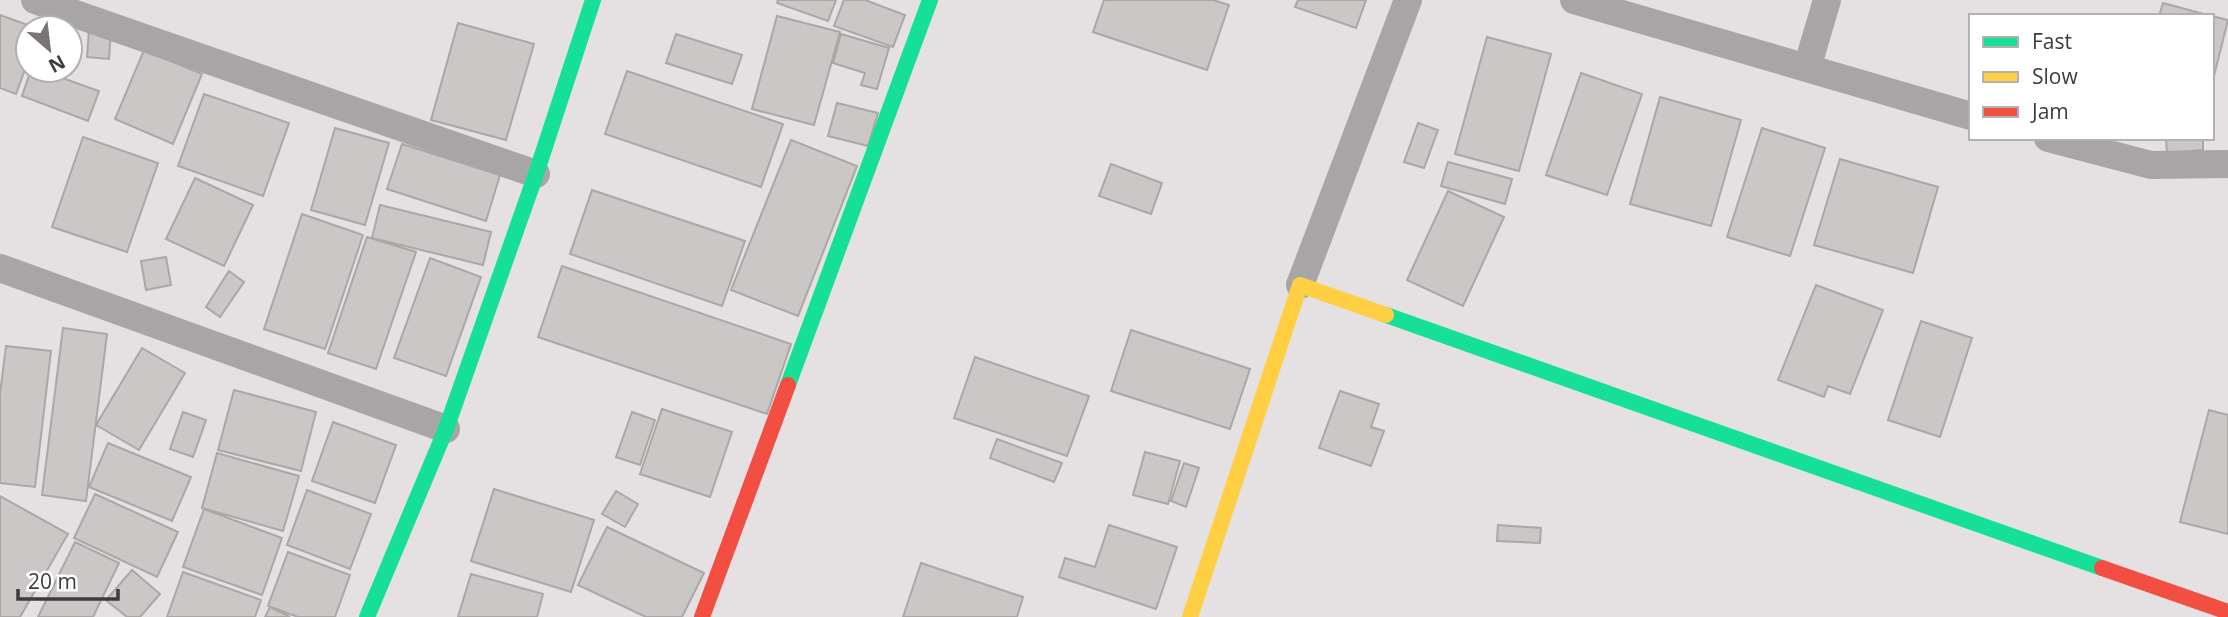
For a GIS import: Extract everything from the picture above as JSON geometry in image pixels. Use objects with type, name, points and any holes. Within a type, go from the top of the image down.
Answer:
[{"type":"street","points":[[35,0],[536,174]]},
{"type":"street","points":[[367,617],[446,429],[536,174],[593,0]]},
{"type":"street","points":[[702,617],[930,0]]},
{"type":"street","points":[[1190,617],[1300,285],[1408,0]]},
{"type":"street","points":[[1574,0],[1969,115]]},
{"type":"street","points":[[1807,68],[1827,0]]},
{"type":"street","points":[[2056,140],[2151,165],[2228,164]]},
{"type":"street","points":[[0,268],[446,429]]},
{"type":"street","points":[[1300,285],[2228,612]]},
{"type":"building","points":[[778,0],[836,0],[828,21],[777,3]]},
{"type":"building","points":[[844,0],[865,0],[905,15],[893,47],[834,26]]},
{"type":"building","points":[[1104,0],[1213,0],[1229,5],[1207,70],[1093,32]]},
{"type":"building","points":[[1298,0],[1366,0],[1356,28],[1295,7]]},
{"type":"building","points":[[2163,3],[2204,14],[2160,14]]},
{"type":"building","points":[[0,15],[14,20],[14,84],[20,84],[16,94],[0,88]]},
{"type":"building","points":[[777,16],[840,32],[814,125],[752,109]]},
{"type":"building","points":[[2214,16],[2228,20],[2214,76]]},
{"type":"building","points":[[458,23],[534,44],[506,140],[431,120]]},
{"type":"building","points":[[89,29],[111,31],[109,59],[87,57]]},
{"type":"building","points":[[676,34],[742,55],[732,84],[666,63]]},
{"type":"building","points":[[841,34],[889,48],[877,89],[861,85],[865,73],[833,63]]},
{"type":"building","points":[[1487,37],[1551,54],[1519,171],[1455,154]]},
{"type":"building","points":[[144,50],[202,74],[173,144],[115,119]]},
{"type":"building","points":[[627,71],[783,124],[761,187],[605,134]]},
{"type":"building","points":[[1581,73],[1642,94],[1607,195],[1546,175]]},
{"type":"building","points":[[26,84],[79,84],[99,91],[88,121],[22,96]]},
{"type":"building","points":[[204,94],[289,123],[263,196],[178,166]]},
{"type":"building","points":[[1660,97],[1741,120],[1711,226],[1630,204]]},
{"type":"building","points":[[837,103],[878,113],[868,146],[828,136]]},
{"type":"building","points":[[1418,123],[1438,130],[1424,168],[1404,162]]},
{"type":"building","points":[[335,128],[389,143],[365,225],[311,210]]},
{"type":"building","points":[[1762,128],[1825,148],[1790,256],[1727,237]]},
{"type":"building","points":[[83,137],[158,163],[127,252],[52,227]]},
{"type":"building","points":[[791,140],[857,166],[798,316],[731,290]]},
{"type":"building","points":[[2166,140],[2203,140],[2203,150],[2167,153]]},
{"type":"building","points":[[402,144],[500,175],[486,221],[387,189]]},
{"type":"building","points":[[1840,159],[1938,187],[1913,273],[1814,245]]},
{"type":"building","points":[[1448,162],[1512,179],[1505,204],[1441,186]]},
{"type":"building","points":[[1111,164],[1162,183],[1151,214],[1099,196]]},
{"type":"building","points":[[195,178],[253,205],[224,266],[166,239]]},
{"type":"building","points":[[592,190],[745,241],[722,306],[570,254]]},
{"type":"building","points":[[1448,191],[1504,217],[1463,306],[1407,280]]},
{"type":"building","points":[[380,205],[491,232],[483,265],[372,238]]},
{"type":"building","points":[[302,214],[363,235],[325,349],[264,329]]},
{"type":"building","points":[[367,237],[416,252],[376,369],[328,353]]},
{"type":"building","points":[[166,257],[171,285],[146,290],[141,261]]},
{"type":"building","points":[[430,258],[481,277],[446,376],[394,358]]},
{"type":"building","points":[[562,266],[791,344],[767,414],[538,337]]},
{"type":"building","points":[[229,271],[244,282],[220,317],[206,307]]},
{"type":"building","points":[[1816,285],[1883,310],[1850,394],[1828,386],[1824,397],[1778,380]]},
{"type":"building","points":[[1921,321],[1972,338],[1940,437],[1888,420]]},
{"type":"building","points":[[63,328],[107,334],[86,501],[42,495]]},
{"type":"building","points":[[1131,330],[1250,369],[1230,429],[1111,391]]},
{"type":"building","points":[[6,346],[51,351],[35,487],[0,483],[0,394]]},
{"type":"building","points":[[142,348],[185,373],[139,450],[96,425]]},
{"type":"building","points":[[975,357],[1089,396],[1067,456],[954,418]]},
{"type":"building","points":[[234,390],[316,412],[301,471],[218,450]]},
{"type":"building","points":[[1340,391],[1379,404],[1371,427],[1384,431],[1371,466],[1319,448]]},
{"type":"building","points":[[662,409],[732,432],[710,497],[640,474]]},
{"type":"building","points":[[2209,410],[2228,415],[2228,534],[2180,522]]},
{"type":"building","points":[[183,412],[206,420],[193,457],[170,449]]},
{"type":"building","points":[[632,412],[655,420],[640,465],[616,457]]},
{"type":"building","points":[[333,422],[396,445],[375,503],[312,481]]},
{"type":"building","points":[[997,439],[1062,463],[1054,482],[990,458]]},
{"type":"building","points":[[108,443],[191,477],[172,521],[89,487]]},
{"type":"building","points":[[1145,452],[1180,461],[1168,504],[1133,495]]},
{"type":"building","points":[[217,453],[299,476],[283,531],[202,508]]},
{"type":"building","points":[[1184,463],[1199,468],[1186,507],[1171,501]]},
{"type":"building","points":[[494,489],[594,520],[571,592],[471,561]]},
{"type":"building","points":[[307,490],[371,514],[350,569],[287,545]]},
{"type":"building","points":[[616,491],[638,504],[625,527],[602,514]]},
{"type":"building","points":[[95,494],[178,532],[157,577],[74,538]]},
{"type":"building","points":[[0,496],[68,534],[20,617],[0,617]]},
{"type":"building","points":[[204,509],[282,538],[262,595],[183,567]]},
{"type":"building","points":[[1109,525],[1177,547],[1156,609],[1059,577],[1065,558],[1095,567]]},
{"type":"building","points":[[1498,525],[1541,528],[1540,543],[1497,541]]},
{"type":"building","points":[[607,527],[704,573],[682,617],[646,617],[578,585]]},
{"type":"building","points":[[75,542],[119,563],[93,617],[38,617]]},
{"type":"building","points":[[288,552],[350,575],[335,617],[298,617],[268,606]]},
{"type":"building","points":[[921,563],[1023,597],[1017,617],[903,617]]},
{"type":"building","points":[[132,570],[160,594],[140,617],[127,617],[106,600]]},
{"type":"building","points":[[183,572],[261,600],[255,617],[167,617]]},
{"type":"building","points":[[471,574],[543,594],[537,617],[458,617]]},
{"type":"building","points":[[270,607],[290,617],[265,617]]},
{"type":"traffic: fast","points":[[367,617],[446,429],[536,174],[593,0]]},
{"type":"traffic: fast","points":[[788,385],[930,0]]},
{"type":"traffic: fast","points":[[1386,315],[2102,568]]},
{"type":"traffic: slow","points":[[1190,617],[1300,285],[1386,315]]},
{"type":"traffic: jam","points":[[702,617],[788,385]]},
{"type":"traffic: jam","points":[[2102,568],[2228,612]]}]
